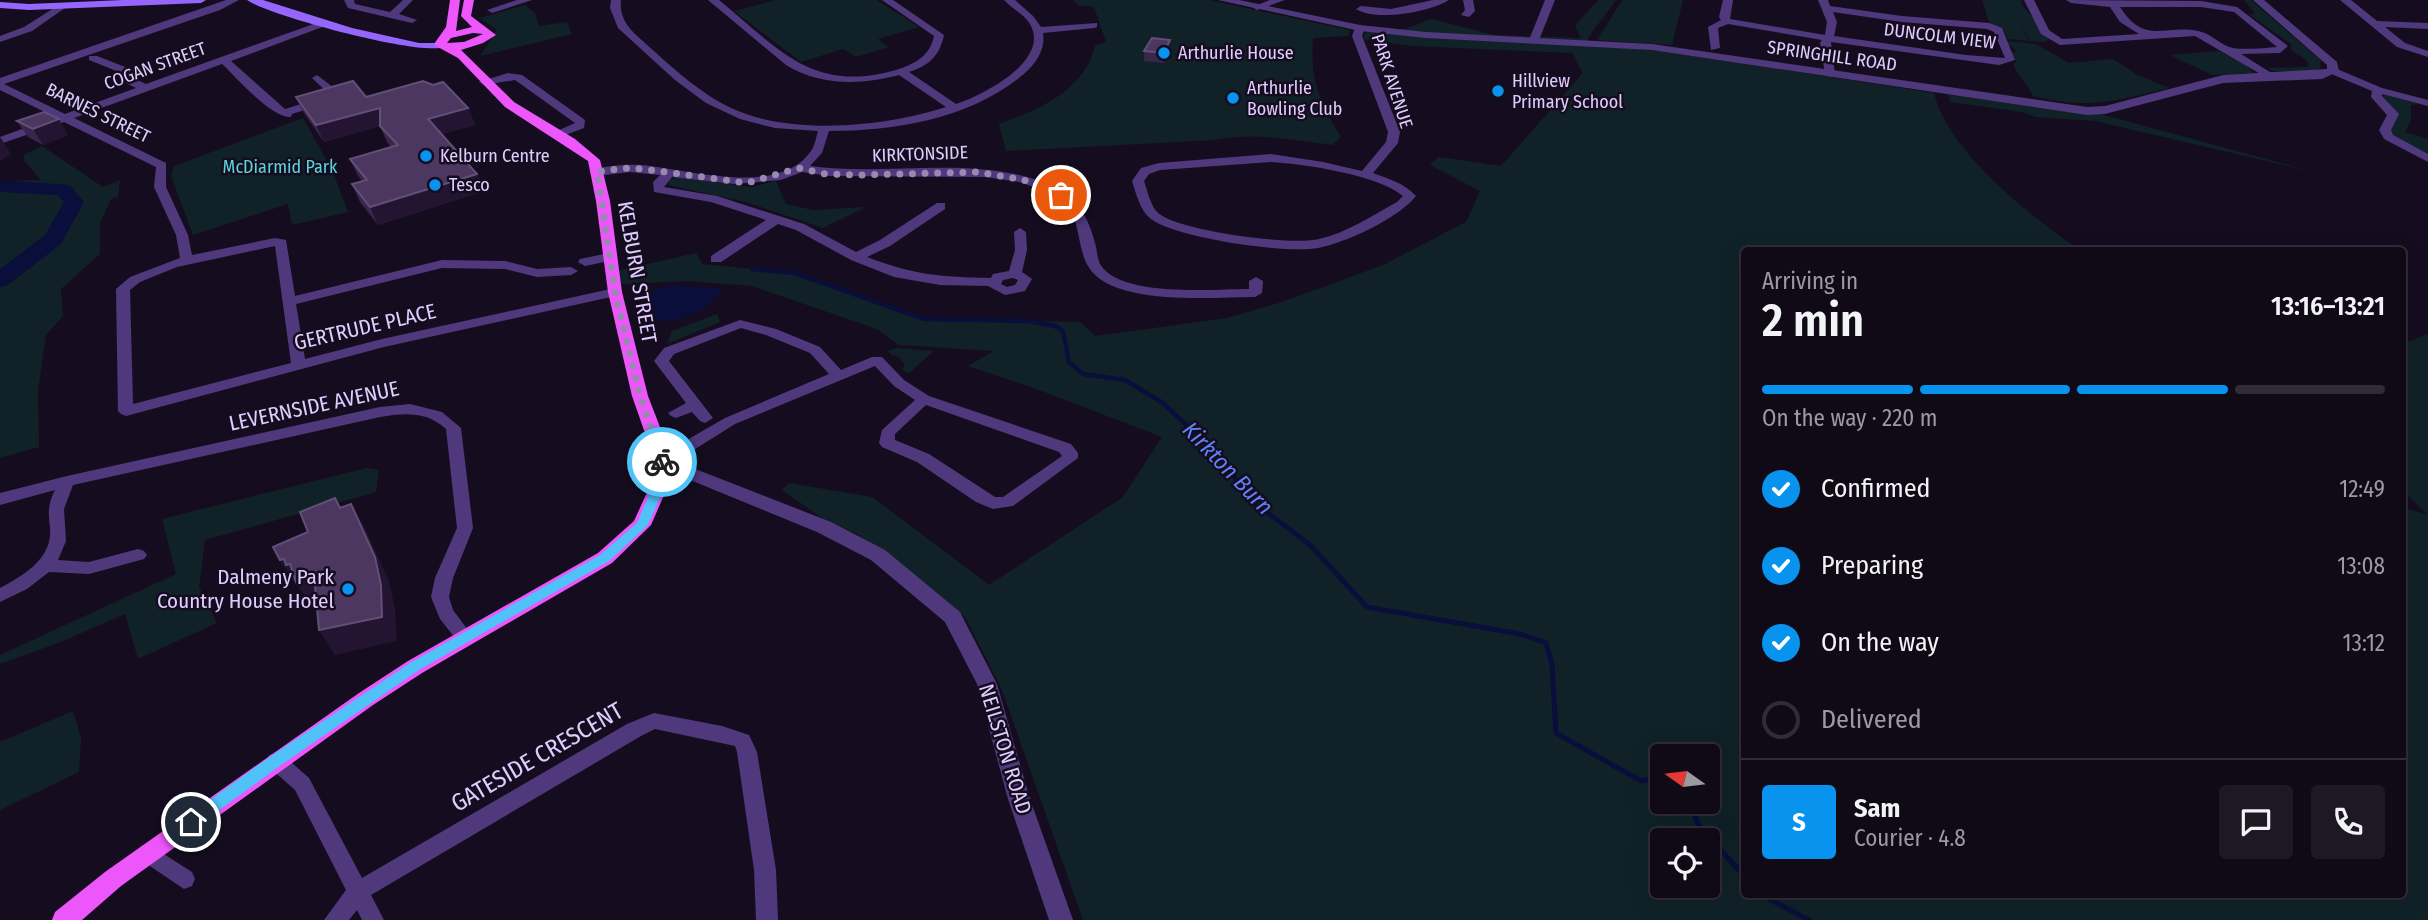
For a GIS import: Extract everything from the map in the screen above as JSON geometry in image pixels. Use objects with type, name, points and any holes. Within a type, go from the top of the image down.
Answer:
[{"type":"main road","points":[[0,5],[62,6],[201,0]]},
{"type":"main road","points":[[252,0],[322,24],[419,46],[444,42],[469,44],[488,33]]},
{"type":"main road","points":[[444,42],[454,25],[451,7],[455,0]]},
{"type":"main road","points":[[469,0],[466,16],[488,33]]},
{"type":"main road","points":[[471,63],[488,33]]},
{"type":"main road","points":[[444,42],[471,63],[484,82],[518,110],[559,134],[594,160],[597,172]]},
{"type":"main road","name":"KELBURN STREET","points":[[597,172],[615,292],[640,396],[662,462]]},
{"type":"main road","points":[[64,920],[148,853],[395,680],[581,573],[634,535],[646,519],[659,486],[662,462]]},
{"type":"street","points":[[0,84],[234,0]]},
{"type":"street","points":[[349,0],[351,6],[412,20]]},
{"type":"street","points":[[393,15],[408,0]]},
{"type":"street","points":[[492,10],[527,0]]},
{"type":"street","points":[[616,0],[615,8],[621,26],[706,100],[747,118],[781,125],[825,128],[893,123],[954,108],[975,101],[1014,79],[1036,53],[1038,30],[1033,21],[1009,0]]},
{"type":"street","points":[[713,0],[790,63],[804,71],[825,77],[852,80],[901,72],[924,62],[937,51],[939,35],[887,0]]},
{"type":"street","name":"SPRINGHILL ROAD","points":[[1223,0],[1360,28],[1426,35],[1643,47],[2087,111],[2105,110],[2224,79],[2322,75],[2333,71]]},
{"type":"street","points":[[1257,8],[1280,0]]},
{"type":"street","points":[[1361,9],[1379,13],[1412,3],[1444,0]]},
{"type":"street","points":[[1466,15],[1470,11],[1468,0]]},
{"type":"street","points":[[1534,40],[1550,0]]},
{"type":"street","points":[[1715,48],[1713,27],[1727,21],[1724,17],[1728,0]]},
{"type":"street","points":[[2029,0],[2045,32],[2055,42],[2196,33],[2231,51],[2269,76]]},
{"type":"street","points":[[2071,0],[2113,4],[2201,4],[2237,10],[2283,46],[2280,50],[2231,51]]},
{"type":"street","points":[[2258,0],[2333,64],[2333,71],[2378,90],[2428,103]]},
{"type":"street","points":[[2344,0],[2406,51],[2428,54]]},
{"type":"street","name":"DUNCOLM VIEW","points":[[1727,21],[1885,49],[1999,62],[2010,60],[2011,57],[1998,30],[1989,26],[1824,4]]},
{"type":"street","name":"DUNCOLM VIEW","points":[[1824,4],[1832,22],[1831,33],[1825,43],[1830,74]]},
{"type":"street","points":[[2113,4],[2123,20],[2150,36]]},
{"type":"street","points":[[0,39],[27,29],[62,6]]},
{"type":"street","name":"COGAN STREET","points":[[0,141],[322,24]]},
{"type":"street","points":[[2374,24],[2428,26]]},
{"type":"street","points":[[1038,30],[1094,25]]},
{"type":"street","points":[[0,28],[27,29]]},
{"type":"street","name":"PARK AVENUE","points":[[1360,28],[1357,36],[1394,132],[1392,143],[1364,176]]},
{"type":"street","points":[[93,58],[116,63],[129,72],[130,81],[146,88]]},
{"type":"street","points":[[224,60],[275,108],[286,114],[338,96],[317,78]]},
{"type":"street","points":[[901,72],[954,108]]},
{"type":"street","points":[[484,82],[508,76],[518,77],[581,122],[580,126],[559,134]]},
{"type":"street","name":"BARNES STREET","points":[[0,84],[162,165],[160,187],[182,235],[187,262]]},
{"type":"street","points":[[2378,90],[2376,97],[2393,114],[2385,130],[2388,137],[2428,158]]},
{"type":"street","points":[[597,172],[624,168],[747,183],[799,168],[815,153],[825,128]]},
{"type":"street","points":[[1271,158],[1307,161],[1364,176],[1400,187],[1410,196],[1408,201],[1333,239],[1304,246],[1285,246],[1173,226],[1152,214],[1138,181],[1145,171],[1159,167],[1271,158]]},
{"type":"street","name":"KIRKTONSIDE","points":[[799,168],[826,174],[848,175],[958,172],[1000,175],[1041,185],[1061,195],[1076,209]]},
{"type":"street","points":[[669,173],[659,182],[658,189],[713,200],[800,227],[856,257],[918,279],[994,282],[1000,289],[1016,290],[1023,285],[1025,279],[1015,274],[1021,248],[1020,232]]},
{"type":"street","points":[[856,257],[941,206]]},
{"type":"street","points":[[1058,213],[1076,209],[1094,265],[1098,272],[1118,283],[1152,291],[1255,293]]},
{"type":"street","points":[[928,216],[944,223]]},
{"type":"street","points":[[716,258],[775,220]]},
{"type":"street","points":[[126,411],[123,289],[141,275],[187,262],[275,242],[281,243],[298,364]]},
{"type":"street","points":[[720,243],[734,248]]},
{"type":"street","points":[[1003,248],[1021,248]]},
{"type":"street","points":[[585,262],[609,257]]},
{"type":"street","points":[[289,302],[442,264],[505,265],[537,273],[571,271]]},
{"type":"street","name":"GERTRUDE PLACE","points":[[126,411],[382,342],[615,292]]},
{"type":"street","points":[[705,418],[661,361],[668,351],[734,325],[750,325],[804,344],[815,350],[838,375]]},
{"type":"street","points":[[662,462],[730,421],[877,360],[899,383],[924,399],[1065,448],[1070,453],[1070,458],[1007,502],[993,503],[923,458],[887,443],[887,433],[924,399]]},
{"type":"street","points":[[676,413],[694,405]]},
{"type":"street","name":"LEVERNSIDE AVENUE","points":[[0,499],[67,481],[380,412],[403,408],[426,410],[444,418],[453,428],[465,528],[463,541],[442,582],[439,597],[443,610],[465,638]]},
{"type":"street","name":"NEILSTON ROAD","points":[[662,462],[824,527],[878,555],[953,617],[987,684],[1019,799],[1061,920]]},
{"type":"street","points":[[0,596],[45,566],[57,549],[55,512],[67,481]]},
{"type":"street","points":[[45,566],[89,568],[138,555]]},
{"type":"street","name":"GATESIDE CRESCENT","points":[[358,892],[634,730],[654,721],[722,734],[742,741],[747,752],[765,870],[767,920]]},
{"type":"street","points":[[276,761],[302,784],[373,920]]},
{"type":"street","points":[[148,853],[184,879]]},
{"type":"street","points":[[335,920],[358,892]]},
{"type":"green space","points":[[776,0],[877,0],[919,27],[878,39],[889,47],[856,57],[843,49],[801,62],[734,11]]},
{"type":"green space","points":[[1073,0],[1209,0],[1350,30],[1348,36],[1313,38],[1313,66],[1318,90],[1341,137],[1332,145],[1245,137],[1006,151],[999,124],[1058,97],[1081,75],[1095,46],[1106,42],[1094,7],[1078,5]]},
{"type":"green space","points":[[1598,0],[1616,0],[1588,38],[1589,45],[1660,51],[1934,93],[1942,115],[1973,159],[2038,220],[2075,247],[1741,247],[1741,898],[2406,898],[2406,509],[2427,514],[2406,494],[2406,343],[2428,334],[2428,920],[1083,920],[1002,690],[965,617],[857,534],[825,520],[782,490],[789,483],[872,497],[989,585],[1123,497],[1162,437],[968,366],[994,351],[899,345],[877,329],[752,286],[688,281],[622,284],[617,271],[696,253],[702,264],[794,273],[924,319],[1080,322],[1095,336],[1227,318],[1279,303],[1383,265],[1466,222],[1480,191],[1430,165],[1439,157],[1501,166],[1583,73],[1572,53],[1412,46],[1362,39],[1369,27],[1402,30],[1431,19],[1494,35],[1581,38],[1575,26]]},
{"type":"green space","points":[[1622,0],[1683,0],[1672,45],[1597,40]]},
{"type":"green space","points":[[1982,0],[2023,0],[2020,1],[2023,6],[2050,38],[2046,42],[2030,41],[2014,12],[2029,41],[2008,39],[2003,29],[1990,25]]},
{"type":"green space","points":[[2244,0],[2251,0],[2317,57],[2321,61],[2320,68],[2294,73],[2267,68],[2309,65],[2304,58],[2291,50],[2291,44],[2250,15],[2255,13]]},
{"type":"green space","points":[[525,5],[535,13],[539,26],[567,22],[572,34],[480,56],[497,30],[480,18]]},
{"type":"green space","points":[[2009,41],[2036,44],[2069,63],[2113,59],[2136,74],[2169,88],[2117,100],[2087,103],[2033,96],[2013,64],[2016,62],[2012,53],[2017,51],[2008,44]]},
{"type":"green space","points":[[2219,51],[2243,63],[2254,73],[2212,75],[2170,55]]},
{"type":"green space","points":[[1948,93],[2104,115],[2314,172],[2095,121],[2035,117],[2022,112],[1950,102]]},
{"type":"green space","points":[[2382,94],[2418,104],[2411,105],[2411,120],[2405,132],[2428,139],[2428,157],[2387,132],[2398,117]]},
{"type":"green space","name":"McDiarmid Park","points":[[303,118],[332,170],[348,212],[292,225],[288,204],[193,235],[171,176],[174,166]]},
{"type":"green space","points":[[42,146],[103,187],[120,180],[118,197],[111,199],[100,223],[100,254],[61,289],[63,316],[46,335],[38,391],[39,447],[0,458],[0,181],[41,180],[23,159],[25,154]]},
{"type":"green space","points":[[679,177],[751,187],[776,181],[786,204],[813,210],[866,207],[823,228],[746,202],[668,185],[669,180]]},
{"type":"green space","points":[[717,314],[720,322],[667,344],[672,331]]},
{"type":"green space","points":[[897,348],[934,351],[909,373],[902,370],[905,365],[899,357],[887,351]]},
{"type":"green space","points":[[367,468],[379,470],[376,492],[205,540],[199,587],[217,623],[138,659],[125,614],[61,642],[0,664],[0,655],[176,574],[162,519]]},
{"type":"green space","points":[[73,711],[81,738],[79,772],[0,810],[0,742]]},
{"type":"shaded area","points":[[672,285],[722,289],[710,304],[692,315],[672,320],[652,320],[648,297],[656,289]]},
{"type":"building","points":[[1152,38],[1170,40],[1164,53],[1144,51]]},
{"type":"building","points":[[353,81],[366,97],[423,81],[433,85],[443,82],[468,108],[428,119],[477,174],[370,207],[352,184],[367,180],[350,159],[398,145],[380,126],[380,108],[316,125],[296,97]]},
{"type":"building","points":[[44,112],[59,119],[33,129],[17,121]]},
{"type":"building","name":"Dalmeny Park Country House Hotel","points":[[335,498],[340,508],[351,504],[375,557],[381,585],[382,617],[319,630],[314,575],[296,582],[290,564],[286,565],[284,559],[280,560],[273,547],[308,532],[300,512]]},
{"type":"waterway","points":[[0,186],[63,189],[74,202],[53,239],[0,280]]},
{"type":"waterway","name":"Kirkton Burn","points":[[752,269],[794,273],[924,319],[1028,321],[1055,326],[1063,331],[1069,362],[1083,374],[1125,380],[1163,403],[1220,457],[1251,500],[1285,526]]},
{"type":"waterway","name":"Kirkton Burn","points":[[1283,524],[1311,546],[1367,607],[1520,634],[1546,643],[1552,664],[1556,733],[1641,781],[1650,779]]},
{"type":"waterway","name":"Kirkton Burn","points":[[1695,814],[1698,825],[1741,873]]},
{"type":"waterway","name":"Kirkton Burn","points":[[1768,898],[1809,920]]},
{"type":"way so far","points":[[662,462],[640,396],[615,292],[597,172],[624,168],[643,169],[747,183],[777,177],[799,168],[826,174],[858,175],[978,172],[1024,180],[1061,195]]},
{"type":"place","name":"Arthurlie House","points":[[1164,53]]},
{"type":"place","name":"Hillview Primary School","points":[[1498,91]]},
{"type":"place","name":"Arthurlie Bowling Club","points":[[1233,98]]},
{"type":"place","name":"Kelburn Centre","points":[[426,156]]},
{"type":"place","name":"Tesco","points":[[435,185]]},
{"type":"place","name":"Dalmeny Park Country House Hotel","points":[[348,589]]},
{"type":"route","points":[[191,822],[415,667],[605,558],[634,535],[646,519],[659,486],[662,462]]}]
